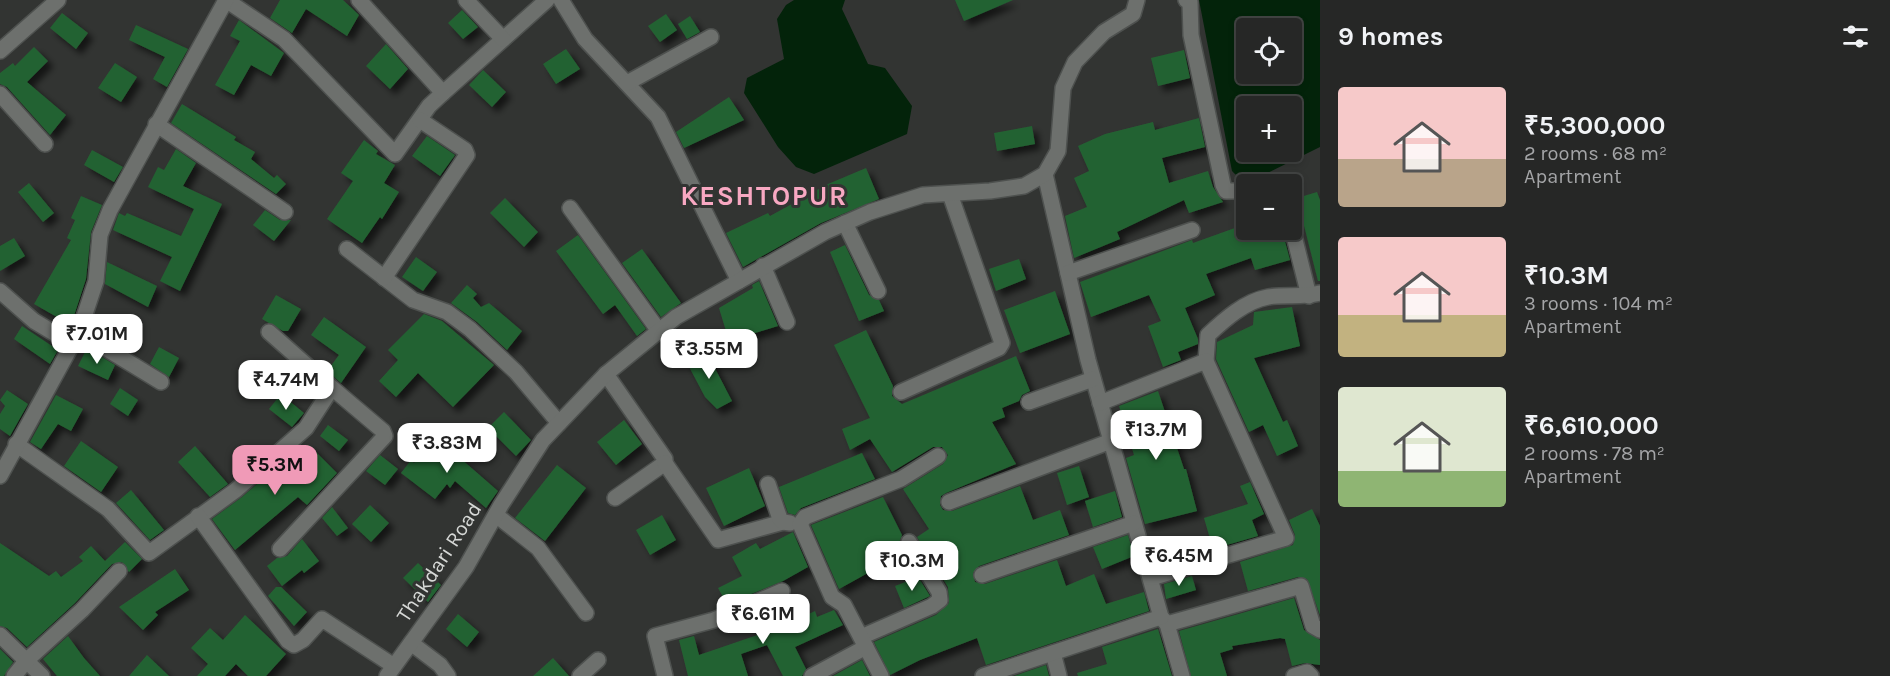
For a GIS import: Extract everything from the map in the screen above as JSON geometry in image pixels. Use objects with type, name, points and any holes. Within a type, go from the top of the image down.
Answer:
[{"type":"street","points":[[0,51],[58,0]]},
{"type":"street","points":[[0,476],[76,338],[96,281],[100,236],[110,210],[226,0],[284,39],[395,154],[443,93],[547,0]]},
{"type":"street","points":[[359,0],[443,93]]},
{"type":"street","points":[[466,0],[503,39]]},
{"type":"street","points":[[561,0],[585,39],[658,117],[739,281]]},
{"type":"street","points":[[1137,0],[1133,14],[1104,32],[1074,62],[1063,88],[1058,152],[1045,174],[1093,379],[1134,523],[1182,676]]},
{"type":"street","points":[[1186,0],[1190,2],[1191,35],[1223,185],[1226,191],[1236,191]]},
{"type":"street","points":[[627,83],[711,37]]},
{"type":"street","points":[[0,94],[45,144]]},
{"type":"street","points":[[384,278],[467,155],[465,150],[420,120]]},
{"type":"street","points":[[156,124],[285,212]]},
{"type":"street","name":"Thakdari Road","points":[[390,671],[466,567],[543,440],[606,374],[676,317],[763,266],[845,223],[922,195],[1024,186],[1045,174]]},
{"type":"street","points":[[901,392],[999,348],[1002,343],[950,194]]},
{"type":"street","points":[[570,208],[659,331]]},
{"type":"street","points":[[845,223],[878,291]]},
{"type":"street","points":[[1068,273],[1192,230]]},
{"type":"street","points":[[1151,579],[1286,538],[1206,361],[1208,335],[1240,310],[1267,297],[1314,294],[1296,240]]},
{"type":"street","points":[[347,249],[414,300],[447,312],[470,329],[516,372],[559,423]]},
{"type":"street","points":[[763,266],[788,322]]},
{"type":"street","points":[[0,291],[34,321],[76,338],[161,382]]},
{"type":"street","points":[[268,332],[383,431],[385,436],[280,549]]},
{"type":"street","points":[[1100,403],[1206,361]]},
{"type":"street","points":[[606,374],[718,540],[783,522],[802,520],[901,479],[938,456]]},
{"type":"street","points":[[1029,402],[1093,379]]},
{"type":"street","points":[[16,444],[108,509],[149,553],[236,490],[306,428],[331,387]]},
{"type":"street","points":[[949,502],[1111,441]]},
{"type":"street","points":[[615,498],[665,463]]},
{"type":"street","points":[[768,484],[783,522]]},
{"type":"street","points":[[496,515],[538,548],[586,613]]},
{"type":"street","points":[[198,516],[288,641],[294,645],[303,640],[322,619],[390,671]]},
{"type":"street","points":[[802,520],[800,524],[832,597],[844,605],[881,676]]},
{"type":"street","points":[[982,575],[1134,523]]},
{"type":"street","points":[[812,676],[864,642],[940,600],[939,592],[909,542]]},
{"type":"street","points":[[14,676],[27,660],[82,610],[119,571]]},
{"type":"street","points":[[982,676],[1164,621],[1301,586],[1313,626],[1320,630]]},
{"type":"street","points":[[665,676],[655,636],[714,620],[782,591]]},
{"type":"street","points":[[0,635],[42,676]]},
{"type":"street","points":[[411,643],[440,665],[448,676]]},
{"type":"street","points":[[1053,653],[1059,676]]},
{"type":"street","points":[[580,676],[598,660]]},
{"type":"street","points":[[1294,676],[1307,672],[1311,676]]},
{"type":"shaded area","points":[[794,0],[845,0],[842,9],[868,64],[885,68],[912,106],[907,134],[814,174],[796,167],[778,147],[744,93],[747,78],[784,59],[777,19],[786,5]]},
{"type":"shaded area","points":[[1199,0],[1320,0],[1320,147],[1302,156],[1302,96],[1236,96],[1236,162],[1290,162],[1265,174],[1236,175],[1232,171]]},
{"type":"building","points":[[280,0],[343,0],[359,15],[347,36],[306,9],[292,33],[270,18]]},
{"type":"building","points":[[955,0],[1013,0],[964,21]]},
{"type":"building","points":[[462,10],[478,27],[463,39],[448,23]]},
{"type":"building","points":[[62,13],[88,33],[76,49],[50,28]]},
{"type":"building","points":[[666,14],[677,30],[660,42],[648,26]]},
{"type":"building","points":[[690,16],[700,32],[687,39],[678,24]]},
{"type":"building","points":[[239,20],[284,53],[271,76],[251,65],[234,95],[215,85],[240,41],[230,36]]},
{"type":"building","points":[[136,25],[188,49],[167,87],[153,79],[165,57],[129,40]]},
{"type":"building","points":[[386,44],[408,69],[390,89],[366,66]]},
{"type":"building","points":[[34,47],[48,61],[27,82],[66,115],[50,135],[7,87],[0,84],[0,73],[13,63],[15,66]]},
{"type":"building","points":[[566,49],[580,69],[556,84],[543,64]]},
{"type":"building","points":[[1184,50],[1190,78],[1158,86],[1151,58]]},
{"type":"building","points":[[115,63],[137,77],[121,102],[98,88]]},
{"type":"building","points":[[483,70],[506,92],[492,107],[469,85]]},
{"type":"building","points":[[729,97],[744,120],[684,148],[676,132]]},
{"type":"building","points":[[182,104],[236,137],[234,140],[255,152],[251,159],[274,178],[277,175],[286,184],[276,194],[171,123]]},
{"type":"building","points":[[1199,118],[1205,147],[1162,158],[1169,183],[1208,171],[1213,187],[1223,202],[1189,213],[1184,200],[1117,232],[1120,239],[1074,258],[1065,216],[1087,207],[1074,178],[1089,171],[1078,146],[1105,134],[1153,122],[1155,130]]},
{"type":"building","points":[[1032,126],[1035,144],[997,151],[994,133]]},
{"type":"building","points":[[427,136],[455,155],[440,176],[412,156]]},
{"type":"building","points":[[364,140],[378,151],[376,154],[395,165],[384,183],[399,192],[382,219],[380,217],[362,243],[327,219],[353,181],[341,173]]},
{"type":"building","points":[[176,149],[196,163],[183,186],[222,204],[180,291],[160,281],[172,257],[113,230],[119,213],[125,216],[127,213],[181,236],[194,209],[148,187],[158,167],[164,170]]},
{"type":"building","points":[[92,150],[123,167],[114,182],[84,165]]},
{"type":"building","points":[[866,168],[879,199],[821,223],[743,267],[726,233],[768,213],[770,216],[828,184]]},
{"type":"building","points":[[29,183],[54,213],[43,222],[18,192]]},
{"type":"building","points":[[1317,192],[1320,200],[1320,281],[1318,281],[1302,218],[1302,196]]},
{"type":"building","points":[[81,196],[102,205],[91,232],[86,279],[71,325],[34,304],[71,240],[67,238],[75,220],[71,218]]},
{"type":"building","points":[[505,198],[538,232],[524,247],[490,213]]},
{"type":"building","points":[[265,210],[280,220],[291,220],[274,241],[253,225]]},
{"type":"building","points":[[1236,228],[1236,240],[1285,240],[1290,260],[1255,270],[1251,258],[1206,274],[1215,295],[1185,308],[1198,344],[1178,352],[1181,360],[1163,367],[1148,326],[1161,321],[1149,295],[1091,317],[1080,282],[1192,240],[1193,243]]},
{"type":"building","points":[[578,235],[646,329],[637,336],[615,305],[603,314],[556,251]]},
{"type":"building","points":[[14,238],[25,256],[0,271],[0,246]]},
{"type":"building","points":[[845,245],[869,295],[879,300],[884,311],[859,321],[830,252]]},
{"type":"building","points":[[642,249],[681,303],[661,317],[622,263]]},
{"type":"building","points":[[416,257],[437,272],[423,291],[402,277]]},
{"type":"building","points":[[1019,259],[1026,279],[996,291],[989,269]]},
{"type":"building","points":[[107,262],[157,286],[148,307],[105,284]]},
{"type":"building","points":[[759,281],[778,326],[729,341],[719,308],[753,288],[752,285]]},
{"type":"building","points":[[467,285],[477,294],[473,298],[481,307],[489,303],[522,331],[507,350],[477,322],[451,303]]},
{"type":"building","points":[[1055,291],[1070,334],[1020,353],[1004,310]]},
{"type":"building","points":[[276,295],[301,309],[288,331],[283,331],[262,319]]},
{"type":"building","points":[[1292,307],[1300,346],[1254,358],[1283,422],[1287,420],[1298,446],[1277,456],[1263,425],[1249,432],[1216,359],[1217,342],[1253,325],[1254,312]]},
{"type":"building","points":[[424,314],[442,321],[494,365],[453,407],[418,373],[396,397],[379,381],[398,360],[388,350]]},
{"type":"building","points":[[324,317],[366,347],[341,383],[327,371],[339,355],[311,335]]},
{"type":"building","points":[[94,319],[130,334],[124,348],[91,328]]},
{"type":"building","points":[[22,326],[58,350],[50,364],[14,339]]},
{"type":"building","points":[[866,330],[893,386],[892,396],[902,404],[1016,356],[1030,391],[1022,395],[1019,401],[1002,408],[1005,417],[992,422],[1016,464],[946,493],[941,496],[940,505],[943,510],[952,511],[1020,486],[1033,520],[1060,510],[1069,535],[979,566],[973,573],[975,582],[985,584],[1057,560],[1066,586],[1094,574],[1106,604],[1144,592],[1149,611],[986,665],[977,638],[920,660],[890,675],[874,642],[936,615],[949,603],[948,587],[917,537],[929,529],[903,489],[943,464],[948,455],[942,447],[933,447],[892,472],[870,439],[850,450],[842,429],[870,418],[834,345]]},
{"type":"building","points":[[159,347],[179,358],[169,377],[150,364]]},
{"type":"building","points":[[87,348],[115,365],[108,380],[78,366]]},
{"type":"building","points":[[706,351],[732,401],[717,409],[705,397],[686,361]]},
{"type":"building","points":[[120,388],[138,400],[128,416],[110,404]]},
{"type":"building","points":[[7,390],[28,404],[10,436],[0,429],[0,414],[5,406],[0,400]]},
{"type":"building","points":[[1158,391],[1184,469],[1186,469],[1197,511],[1145,524],[1126,458],[1134,455],[1119,406]]},
{"type":"building","points":[[281,394],[304,413],[292,427],[269,409]]},
{"type":"building","points":[[56,395],[83,409],[71,431],[58,424],[41,449],[30,442]]},
{"type":"building","points":[[504,412],[531,440],[516,456],[488,428]]},
{"type":"building","points":[[624,420],[642,444],[616,465],[597,442]]},
{"type":"building","points":[[328,425],[348,440],[339,451],[320,436]]},
{"type":"building","points":[[436,437],[498,491],[486,508],[455,481],[450,488],[447,484],[435,499],[401,473],[411,460],[414,463]]},
{"type":"building","points":[[81,441],[118,467],[101,492],[64,466]]},
{"type":"building","points":[[309,445],[337,473],[307,505],[298,497],[235,550],[212,519],[242,497],[287,458],[295,464]]},
{"type":"building","points":[[195,446],[228,484],[210,497],[178,462]]},
{"type":"building","points":[[862,453],[875,479],[801,508],[795,515],[788,513],[779,487]]},
{"type":"building","points":[[380,455],[398,469],[385,485],[366,471]]},
{"type":"building","points":[[557,465],[586,488],[545,541],[515,518]]},
{"type":"building","points":[[1079,466],[1089,497],[1067,505],[1057,473]]},
{"type":"building","points":[[749,468],[765,506],[724,526],[706,488]]},
{"type":"building","points":[[1250,482],[1264,514],[1252,520],[1258,536],[1213,549],[1204,518],[1248,504],[1240,486]]},
{"type":"building","points":[[131,490],[164,530],[150,540],[116,503]]},
{"type":"building","points":[[1115,491],[1122,517],[1093,527],[1085,501]]},
{"type":"building","points":[[883,497],[902,535],[899,543],[904,553],[839,589],[811,525]]},
{"type":"building","points":[[370,505],[389,523],[371,542],[352,524]]},
{"type":"building","points":[[332,507],[348,528],[337,536],[322,518]]},
{"type":"building","points":[[1312,509],[1320,526],[1320,615],[1307,579],[1298,577],[1248,591],[1240,562],[1293,545],[1295,535],[1289,520]]},
{"type":"building","points":[[662,515],[676,540],[650,555],[636,530]]},
{"type":"building","points":[[793,532],[808,567],[783,581],[727,604],[718,588],[742,576],[732,557],[756,543],[760,549]]},
{"type":"building","points":[[1128,535],[1134,556],[1102,569],[1093,547]]},
{"type":"building","points":[[302,539],[319,561],[304,573],[302,570],[282,586],[267,566],[277,558],[287,556]]},
{"type":"building","points":[[125,542],[142,559],[129,572],[122,562],[112,564],[75,603],[27,647],[7,628],[0,626],[0,543],[49,576],[56,571],[61,577],[83,561],[79,557],[91,546],[105,561]]},
{"type":"building","points":[[418,563],[441,585],[428,602],[403,578]]},
{"type":"building","points":[[175,569],[189,590],[155,612],[158,615],[143,630],[119,607]]},
{"type":"building","points":[[1192,576],[1196,590],[1166,599],[1164,584]]},
{"type":"building","points":[[918,577],[930,596],[904,608],[895,586]]},
{"type":"building","points":[[276,587],[281,587],[307,612],[294,626],[268,596]]},
{"type":"building","points":[[1294,598],[1304,630],[1320,640],[1320,665],[1305,663],[1292,666],[1285,639],[1280,638],[1232,646],[1233,649],[1220,653],[1227,676],[1191,676],[1179,631]]},
{"type":"building","points":[[788,599],[798,619],[815,611],[817,617],[834,610],[843,625],[795,647],[806,669],[802,676],[783,676],[767,645],[741,654],[748,676],[688,676],[679,640],[694,636],[699,655],[775,629],[767,608]]},
{"type":"building","points":[[458,614],[479,632],[467,647],[446,629]]},
{"type":"building","points":[[245,615],[286,654],[266,676],[248,676],[236,664],[225,676],[197,676],[208,664],[191,648],[210,628],[223,640]]},
{"type":"building","points":[[1158,629],[1172,676],[1078,676],[1077,673],[1107,664],[1102,647]]},
{"type":"building","points":[[68,636],[100,676],[57,676],[43,659]]},
{"type":"building","points":[[0,649],[13,662],[4,676],[0,676]]},
{"type":"building","points":[[147,655],[169,676],[129,676]]},
{"type":"building","points":[[553,658],[569,676],[533,676]]},
{"type":"building","points":[[862,660],[870,676],[833,676]]},
{"type":"building","points":[[1046,665],[1049,676],[1014,676]]},
{"type":"district","name":"KESHTOPUR","points":[[764,196]]}]
